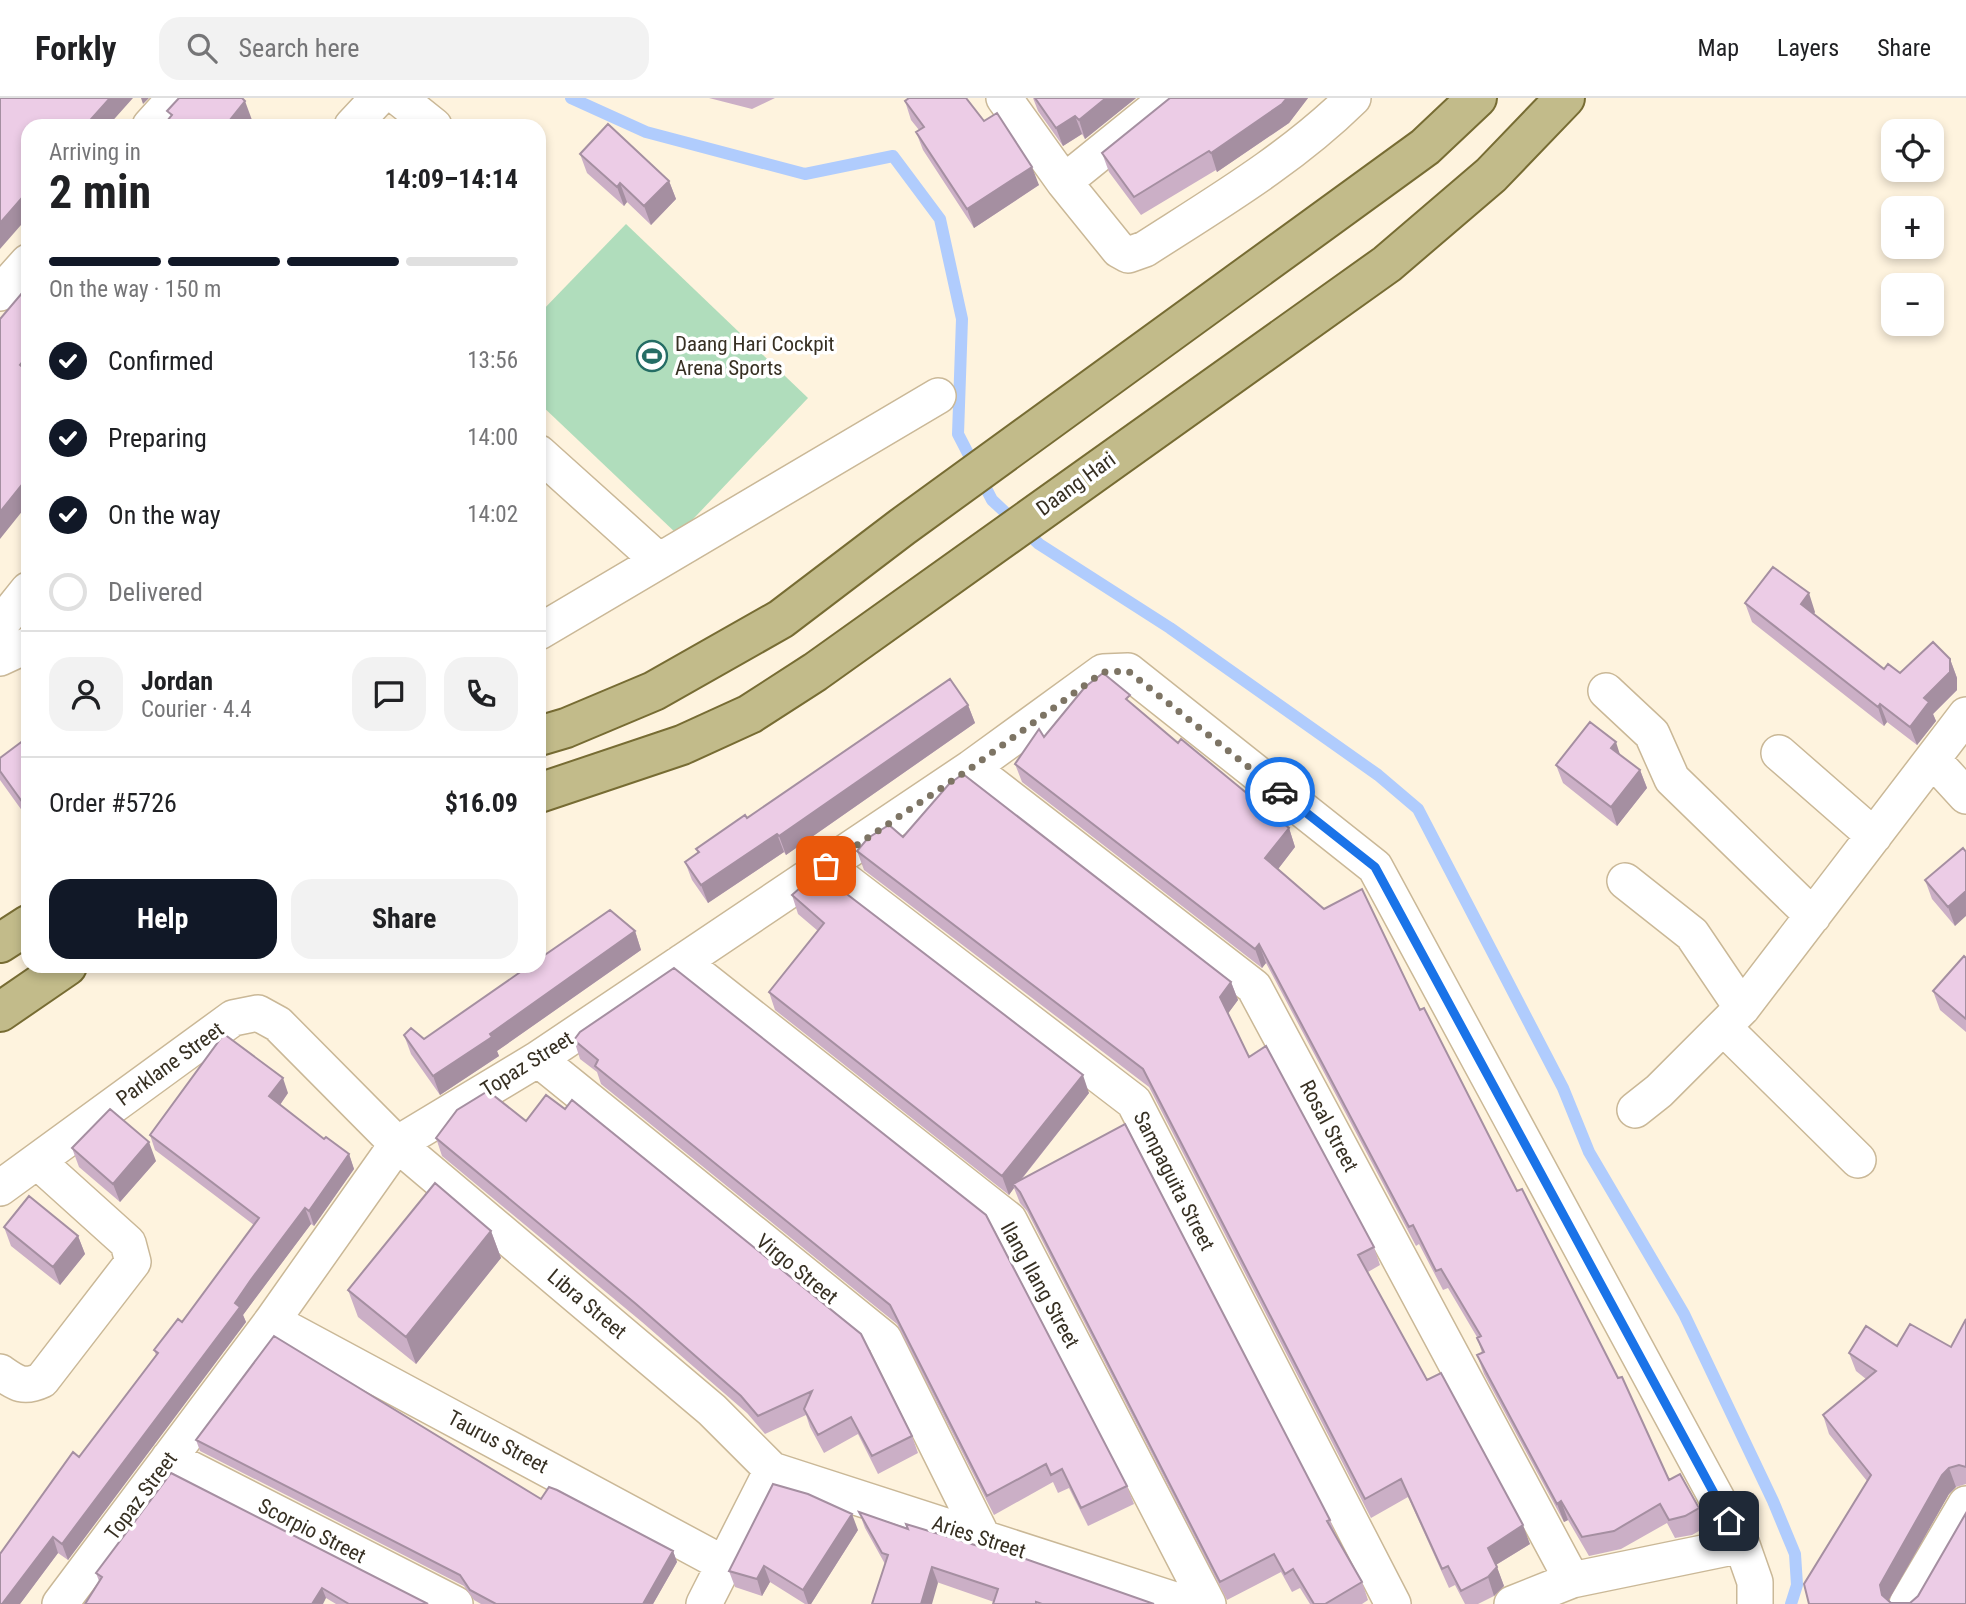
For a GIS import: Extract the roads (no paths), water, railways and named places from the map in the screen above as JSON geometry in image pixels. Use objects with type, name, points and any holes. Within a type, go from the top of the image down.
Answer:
[{"type":"main road","points":[[546,734],[654,691],[721,656],[781,619],[902,527],[1426,147],[1477,98]]},
{"type":"main road","name":"Daang Hari","points":[[546,791],[682,745],[750,714],[942,583],[1387,264],[1491,175],[1565,98]]},
{"type":"main road","points":[[0,943],[21,930]]},
{"type":"main road","points":[[0,1012],[57,973]]},
{"type":"street","points":[[156,119],[175,98]]},
{"type":"street","points":[[358,119],[378,98]]},
{"type":"street","points":[[399,98],[425,119]]},
{"type":"street","points":[[1004,98],[1064,182],[1119,250],[1128,255],[1136,254],[1277,164],[1318,132],[1353,98]]},
{"type":"street","points":[[1064,182],[1168,98]]},
{"type":"street","points":[[0,293],[21,270]]},
{"type":"street","points":[[546,628],[938,396]]},
{"type":"street","points":[[546,459],[659,561]]},
{"type":"street","points":[[0,625],[21,599]]},
{"type":"street","points":[[0,658],[21,648]]},
{"type":"street","name":"Topaz Street","points":[[69,1602],[397,1144],[538,1059],[971,768],[1103,672],[1128,671],[1375,867],[1742,1545]]},
{"type":"street","points":[[1606,691],[1652,734],[1672,779],[1813,916]]},
{"type":"street","points":[[1635,1110],[1659,1091],[1733,1018],[1966,715]]},
{"type":"street","points":[[1779,753],[1874,836]]},
{"type":"street","points":[[1933,760],[1966,796]]},
{"type":"street","name":"Rosal Street","points":[[971,768],[1254,987],[1572,1580]]},
{"type":"street","name":"Sampaguita Street","points":[[826,866],[1133,1102],[1393,1604]]},
{"type":"street","points":[[1625,881],[1692,934],[1733,1018],[1858,1160]]},
{"type":"street","name":"Ilang Ilang Street","points":[[682,962],[1009,1220],[1208,1604]]},
{"type":"street","name":"Parklane Street","points":[[0,1188],[233,1018],[258,1013],[278,1024],[397,1144]]},
{"type":"street","name":"Virgo Street","points":[[538,1059],[884,1339],[983,1538]]},
{"type":"street","name":"Libra Street","points":[[397,1144],[712,1409],[772,1470]]},
{"type":"street","points":[[0,1372],[20,1385],[30,1386],[42,1380],[133,1262],[128,1243],[37,1161]]},
{"type":"street","name":"Taurus Street","points":[[272,1321],[724,1564]]},
{"type":"street","name":"Scorpio Street","points":[[170,1458],[455,1604]]},
{"type":"street","points":[[704,1604],[772,1470]]},
{"type":"street","name":"Aries Street","points":[[772,1470],[1187,1604]]},
{"type":"street","points":[[1907,1604],[1962,1520]]},
{"type":"street","points":[[1513,1604],[1572,1580],[1742,1545],[1755,1583],[1755,1604]]},
{"type":"waterway","points":[[571,98],[646,132],[805,174],[893,156],[940,219],[962,319],[958,434],[992,500],[1039,544],[1170,628],[1378,775],[1418,809],[1563,1088],[1589,1152],[1684,1314],[1773,1501],[1795,1554],[1797,1585],[1791,1604]]},
{"type":"place","name":"Daang Hari Cockpit Arena Sports","points":[[652,356]]}]
